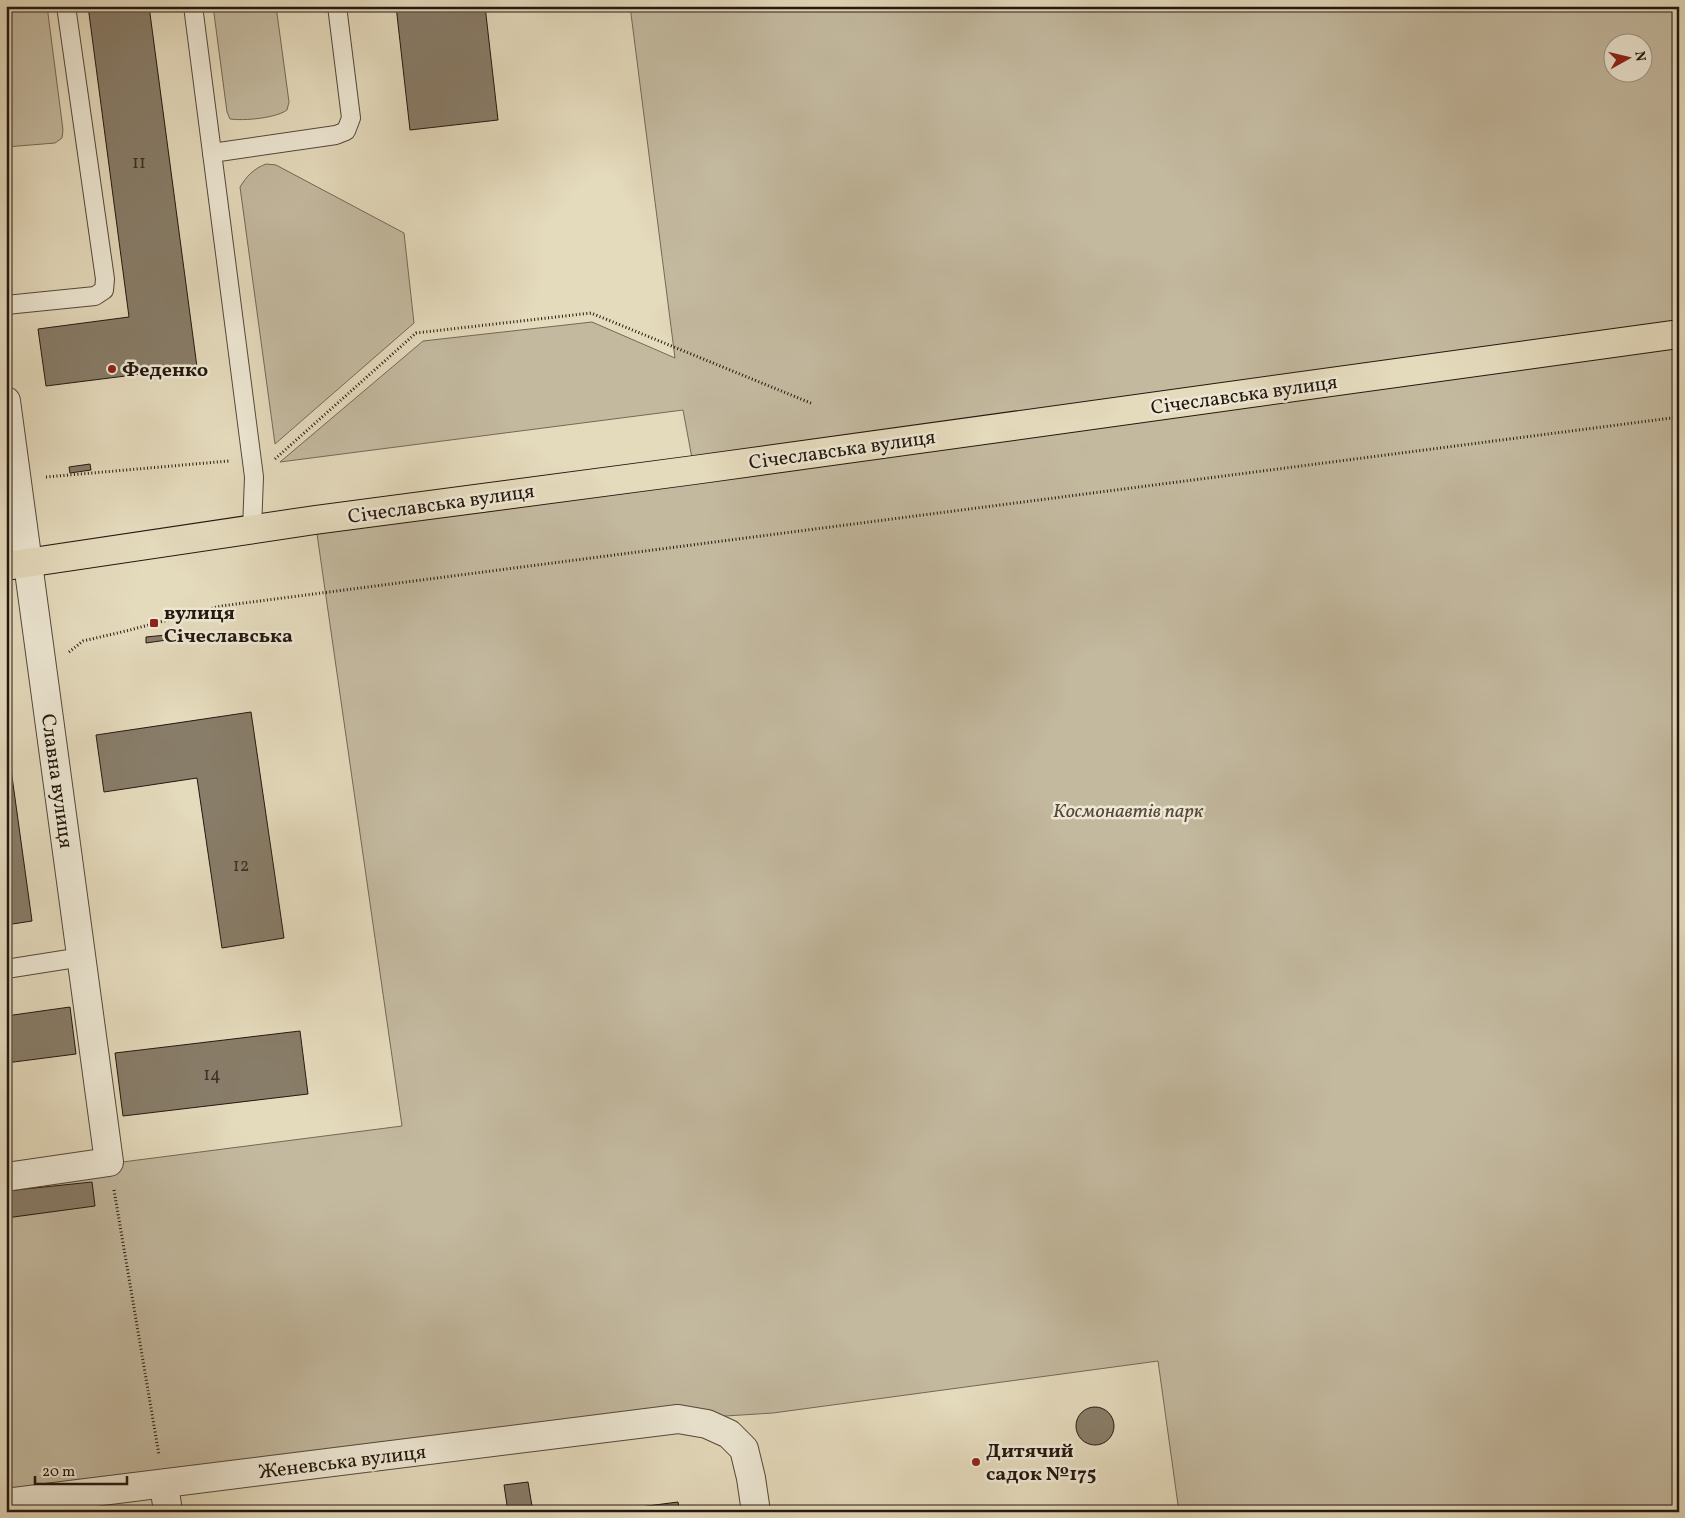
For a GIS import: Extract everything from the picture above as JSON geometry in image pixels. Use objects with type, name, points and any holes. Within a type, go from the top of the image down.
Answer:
[{"type":"main road","name":"Січеславська вулиця","points":[[17,565],[252,529],[1679,334]]},
{"type":"street","name":"Славна вулиця","points":[[6,400],[17,479],[17,565],[43,672],[109,1162]]},
{"type":"street","points":[[6,1177],[109,1162]]},
{"type":"street","name":"Женевська вулиця","points":[[6,1502],[164,1484],[678,1419],[707,1424],[728,1434],[744,1449],[756,1512]]},
{"type":"street","points":[[164,1484],[168,1512]]},
{"type":"lane","points":[[6,304],[95,296],[104,290],[105,279],[66,6]]},
{"type":"lane","points":[[193,6],[254,478],[252,529]]},
{"type":"lane","points":[[212,153],[336,135],[346,131],[351,118],[337,6]]},
{"type":"lane","points":[[6,968],[82,957]]},
{"type":"path","points":[[17,479],[230,461],[254,478],[416,333],[591,313],[813,404]]},
{"type":"path","points":[[43,672],[83,641],[221,606],[1679,417]]},
{"type":"path","points":[[109,1162],[164,1484]]},
{"type":"green space","points":[[6,6],[47,6],[63,130],[62,138],[55,143],[6,147]]},
{"type":"green space","points":[[213,6],[276,6],[289,102],[287,110],[276,115],[260,118],[230,119],[227,112]]},
{"type":"green space","name":"Космонавтів парк","points":[[630,6],[1679,6],[1679,1512],[1179,1512],[1158,1361],[773,1413],[678,1419],[6,1503],[6,1177],[402,1126],[315,520],[694,469],[683,410],[280,462],[423,341],[592,322],[675,358]]},
{"type":"green space","points":[[266,164],[276,165],[404,233],[414,323],[275,444],[240,187],[251,173]]},
{"type":"building","points":[[88,6],[149,6],[197,367],[46,386],[38,329],[129,317]]},
{"type":"building","points":[[396,6],[485,6],[498,120],[410,130]]},
{"type":"building","points":[[90,464],[91,470],[70,473],[69,467]]},
{"type":"building","points":[[166,635],[167,640],[146,643],[146,637]]},
{"type":"building","points":[[251,712],[284,938],[222,948],[197,778],[104,792],[96,735]]},
{"type":"building","points":[[6,733],[32,921],[6,925]]},
{"type":"building","points":[[70,1007],[76,1054],[6,1063],[6,1016]]},
{"type":"building","points":[[300,1031],[308,1094],[123,1116],[115,1053]]},
{"type":"building","points":[[92,1182],[95,1206],[6,1218],[6,1191]]},
{"type":"building","points":[[1095,1407],[1102,1408],[1108,1413],[1113,1419],[1113,1433],[1108,1439],[1102,1444],[1095,1445],[1088,1444],[1082,1439],[1077,1433],[1076,1426],[1077,1419],[1082,1413],[1088,1408]]},
{"type":"building","points":[[528,1482],[533,1512],[508,1512],[504,1485]]},
{"type":"building","points":[[678,1502],[680,1512],[633,1512],[632,1508]]},
{"type":"place","name":"Феденко","points":[[112,369]]},
{"type":"place","name":"вулиця Січеславська","points":[[154,623]]},
{"type":"place","name":"Дитячий садок №175","points":[[976,1462]]}]
